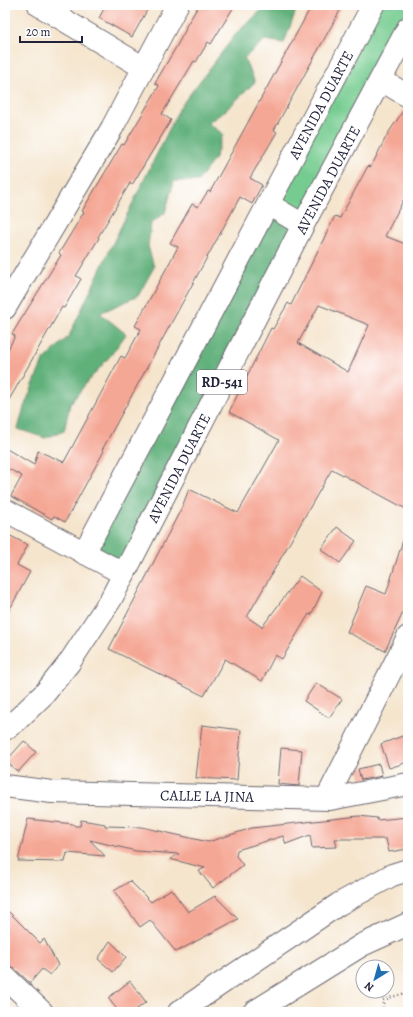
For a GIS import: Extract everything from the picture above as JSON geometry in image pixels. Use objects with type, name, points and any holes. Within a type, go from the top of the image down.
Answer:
[{"type":"street","points":[[40,5],[144,68]]},
{"type":"street","points":[[5,308],[112,128],[177,5]]},
{"type":"street","name":"AVENIDA DUARTE","points":[[84,553],[373,5]]},
{"type":"street","name":"AVENIDA DUARTE","points":[[10,725],[45,693],[69,663],[111,599],[303,225],[408,28]]},
{"type":"street","points":[[381,80],[408,96]]},
{"type":"street","points":[[268,204],[303,225]]},
{"type":"street","points":[[5,510],[124,574]]},
{"type":"street","points":[[327,798],[408,637]]},
{"type":"street","name":"CALLE LA JINA","points":[[5,786],[52,792],[327,798],[408,784]]},
{"type":"street","points":[[179,1012],[339,904],[392,875],[408,870]]},
{"type":"street","points":[[254,1012],[362,945],[408,924]]},
{"type":"street","points":[[5,977],[42,1012]]},
{"type":"path","points":[[383,1012],[383,1000],[408,992]]},
{"type":"green space","points":[[267,5],[298,5],[284,43],[265,40],[244,58],[255,82],[226,110],[208,123],[223,134],[215,158],[198,181],[174,181],[165,213],[151,223],[148,246],[154,267],[138,296],[100,313],[126,334],[111,355],[70,404],[64,431],[45,438],[18,429],[24,407],[43,361],[69,336],[180,107],[236,34]]},
{"type":"green space","points":[[376,5],[408,5],[408,24],[303,224],[269,204]]},
{"type":"green space","points":[[268,204],[303,225],[124,574],[84,553]]},
{"type":"building","points":[[106,5],[150,5],[132,37],[99,18]]},
{"type":"building","points":[[199,5],[235,5],[211,44],[208,42],[196,62],[194,61],[162,114],[171,120],[132,185],[130,183],[98,237],[99,238],[76,276],[81,279],[64,308],[62,307],[5,407],[5,355],[15,336],[12,334],[61,255],[59,253],[84,212],[82,211],[159,86],[155,83]]},
{"type":"building","points":[[312,5],[343,5],[274,130],[277,132],[250,178],[262,185],[252,204],[240,197],[102,450],[104,451],[65,522],[54,516],[52,519],[11,496],[22,476],[5,467],[5,448],[34,465],[38,451],[64,462],[121,356],[125,358],[141,329],[135,326],[178,247],[170,243],[192,204],[198,207],[208,191],[210,192]]},
{"type":"building","points":[[405,108],[408,108],[408,191],[385,236],[408,245],[408,510],[332,469],[247,617],[262,627],[300,576],[322,592],[311,615],[309,614],[282,659],[275,655],[262,681],[225,659],[204,696],[109,649],[182,507],[189,489],[238,513],[279,440],[229,412],[271,328],[273,329],[288,303],[291,305],[335,216],[340,218],[368,166],[371,167],[387,135]],"holes":[[[319,305],[369,325],[348,372],[298,343]]]},
{"type":"building","points":[[337,527],[356,541],[340,563],[321,549]]},
{"type":"building","points":[[5,533],[28,545],[17,565],[30,572],[5,618]]},
{"type":"building","points":[[404,537],[408,537],[408,602],[385,651],[347,632],[366,586],[386,594]]},
{"type":"building","points":[[316,683],[342,699],[329,718],[304,701]]},
{"type":"building","points":[[202,725],[241,730],[237,780],[196,778]]},
{"type":"building","points":[[408,734],[408,762],[389,768],[381,744]]},
{"type":"building","points":[[24,741],[36,752],[18,772],[6,761]]},
{"type":"building","points":[[281,748],[302,750],[299,786],[278,784]]},
{"type":"building","points":[[379,764],[382,776],[361,780],[358,769]]},
{"type":"building","points":[[359,816],[377,818],[377,820],[408,817],[408,849],[389,852],[386,839],[335,839],[337,847],[312,848],[310,835],[286,844],[283,836],[237,850],[236,856],[243,865],[213,888],[199,871],[205,868],[170,859],[179,854],[136,851],[90,840],[105,856],[67,853],[65,862],[18,861],[28,819],[73,824],[75,826],[80,826],[81,820],[105,824],[105,826],[142,827],[208,842],[252,828]]},
{"type":"building","points":[[130,881],[151,902],[171,889],[188,912],[215,896],[238,919],[176,952],[150,920],[140,927],[114,891]]},
{"type":"building","points":[[5,908],[40,943],[44,939],[58,965],[50,975],[42,969],[30,983],[14,968],[5,965]]},
{"type":"building","points":[[110,941],[126,957],[113,972],[98,959]]},
{"type":"building","points":[[130,981],[146,1002],[133,1012],[119,1012],[108,998]]}]
